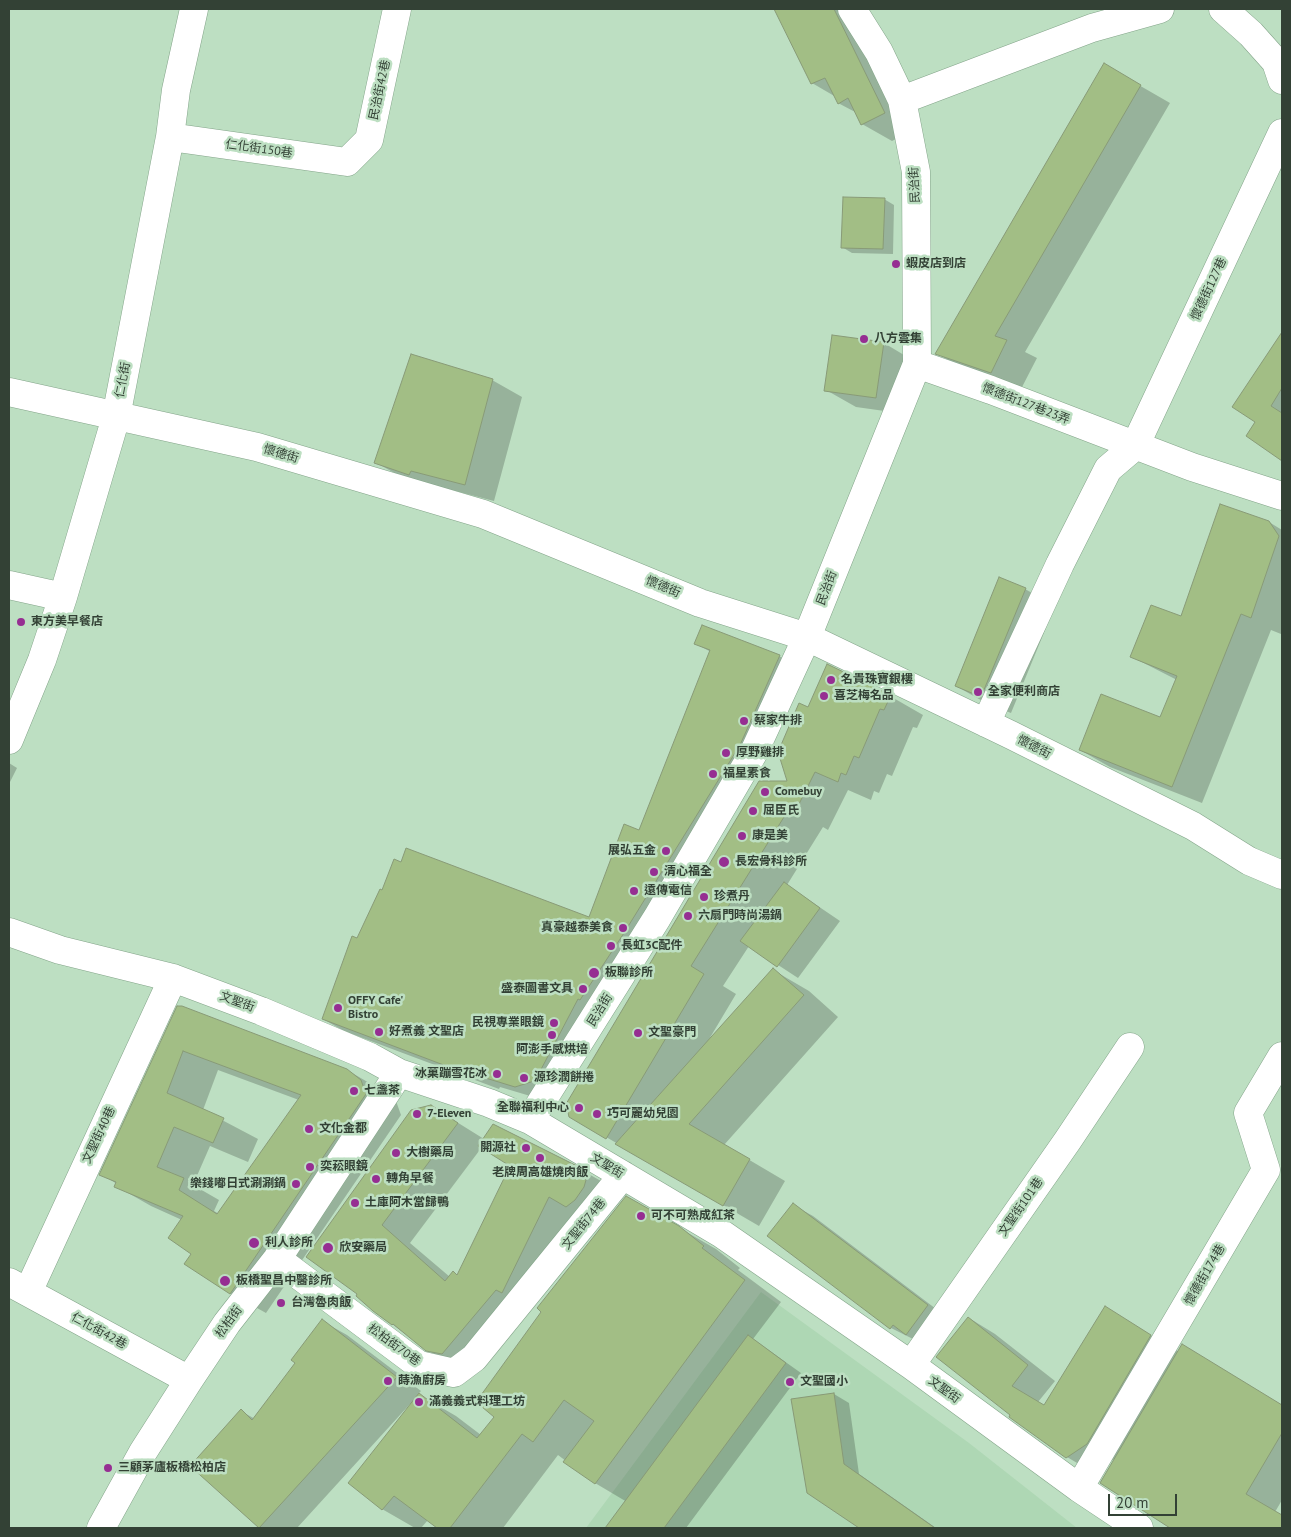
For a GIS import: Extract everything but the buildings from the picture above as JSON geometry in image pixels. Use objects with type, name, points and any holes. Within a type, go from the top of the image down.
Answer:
[{"type":"street","name":"仁化街","points":[[9,740],[42,660],[63,597],[116,416],[170,137],[176,90],[194,9]]},
{"type":"street","name":"民治街42巷","points":[[347,162],[369,140],[398,9]]},
{"type":"street","name":"民治街","points":[[530,1120],[705,839],[754,752],[808,637],[916,364],[916,172],[902,100],[879,52],[852,9]]},
{"type":"street","points":[[902,100],[1092,28],[1160,9]]},
{"type":"street","points":[[1224,9],[1251,34],[1276,62],[1282,80]]},
{"type":"street","name":"懷德街127巷","points":[[986,723],[1060,564],[1108,469],[1136,446],[1282,133]]},
{"type":"street","name":"仁化街150巷","points":[[170,137],[347,162]]},
{"type":"street","name":"懷德街127巷23弄","points":[[916,364],[992,390],[1136,446]]},
{"type":"street","name":"懷德街","points":[[9,392],[257,447],[461,507],[700,603],[808,637],[1193,826],[1249,861],[1282,875]]},
{"type":"street","points":[[1136,446],[1192,467],[1282,496]]},
{"type":"street","points":[[9,585],[63,597]]},
{"type":"street","name":"文聖街","points":[[9,932],[60,950],[173,978],[269,1014],[370,1057],[399,1073],[489,1103],[530,1120],[722,1234],[910,1365],[1079,1488],[1139,1528]]},
{"type":"street","name":"文聖街40巷","points":[[18,1287],[173,978]]},
{"type":"street","name":"文聖街101巷","points":[[910,1365],[1068,1140],[1130,1047]]},
{"type":"street","name":"懷德街174巷","points":[[1079,1488],[1266,1170],[1248,1113],[1282,1056]]},
{"type":"street","name":"松柏街","points":[[101,1528],[143,1452],[189,1380],[227,1323],[277,1259],[399,1073]]},
{"type":"street","name":"文聖街74巷","points":[[545,1272],[623,1175]]},
{"type":"street","name":"松柏街70巷","points":[[277,1259],[419,1365],[454,1373],[474,1358],[545,1272]]},
{"type":"street","name":"仁化街42巷","points":[[18,1287],[189,1380]]},
{"type":"shaded area","name":"文聖國小","points":[[761,1292],[969,1443],[1077,1528],[586,1528]]},
{"type":"place","name":"蝦皮店到店","points":[[896,264]]},
{"type":"place","name":"八方雲集","points":[[864,339]]},
{"type":"place","name":"東方美早餐店","points":[[21,622]]},
{"type":"place","name":"名貴珠寶銀樓","points":[[831,680]]},
{"type":"place","name":"全家便利商店","points":[[978,692]]},
{"type":"place","name":"喜芝梅名品","points":[[824,696]]},
{"type":"place","name":"蔡家牛排","points":[[744,721]]},
{"type":"place","name":"厚野雞排","points":[[726,753]]},
{"type":"place","name":"福星素食","points":[[713,774]]},
{"type":"place","name":"Comebuy","points":[[765,792]]},
{"type":"place","name":"屈臣氏","points":[[753,811]]},
{"type":"place","name":"康是美","points":[[742,836]]},
{"type":"place","name":"展弘五金","points":[[666,851]]},
{"type":"place","name":"長宏骨科診所","points":[[724,862]]},
{"type":"place","name":"清心福全","points":[[654,872]]},
{"type":"place","name":"遠傳電信","points":[[634,891]]},
{"type":"place","name":"珍煮丹","points":[[704,897]]},
{"type":"place","name":"六扇門時尚湯鍋","points":[[688,916]]},
{"type":"place","name":"真豪越泰美食","points":[[623,928]]},
{"type":"place","name":"長虹3C配件","points":[[611,946]]},
{"type":"place","name":"板聯診所","points":[[594,973]]},
{"type":"place","name":"盛泰圖書文具","points":[[583,989]]},
{"type":"place","name":"OFFY Cafe' Bistro","points":[[338,1008]]},
{"type":"place","name":"民視專業眼鏡","points":[[554,1023]]},
{"type":"place","name":"好煮義 文聖店","points":[[379,1032]]},
{"type":"place","name":"文聖豪門","points":[[638,1033]]},
{"type":"place","name":"阿澎手感烘培","points":[[552,1035]]},
{"type":"place","name":"冰菓蹦雪花冰","points":[[497,1074]]},
{"type":"place","name":"源珍潤餅捲","points":[[524,1078]]},
{"type":"place","name":"七盞茶","points":[[354,1091]]},
{"type":"place","name":"全聯福利中心","points":[[579,1108]]},
{"type":"place","name":"7-Eleven","points":[[417,1114]]},
{"type":"place","name":"巧可麗幼兒園","points":[[597,1114]]},
{"type":"place","name":"文化金都","points":[[309,1129]]},
{"type":"place","name":"開源社","points":[[526,1148]]},
{"type":"place","name":"大樹藥局","points":[[396,1153]]},
{"type":"place","name":"老牌周高雄燒肉飯","points":[[540,1158]]},
{"type":"place","name":"奕菘眼鏡","points":[[310,1167]]},
{"type":"place","name":"轉角早餐","points":[[376,1179]]},
{"type":"place","name":"樂錢嘟日式涮涮鍋","points":[[296,1184]]},
{"type":"place","name":"土庫阿木當歸鴨","points":[[355,1203]]},
{"type":"place","name":"可不可熟成紅茶","points":[[641,1216]]},
{"type":"place","name":"利人診所","points":[[254,1243]]},
{"type":"place","name":"欣安藥局","points":[[328,1248]]},
{"type":"place","name":"板橋聖昌中醫診所","points":[[225,1281]]},
{"type":"place","name":"台灣魯肉飯","points":[[281,1303]]},
{"type":"place","name":"蒔漁廚房","points":[[388,1381]]},
{"type":"place","name":"文聖國小","points":[[790,1382]]},
{"type":"place","name":"滿義義式料理工坊","points":[[419,1402]]},
{"type":"place","name":"三顧茅廬板橋松柏店","points":[[108,1468]]}]
